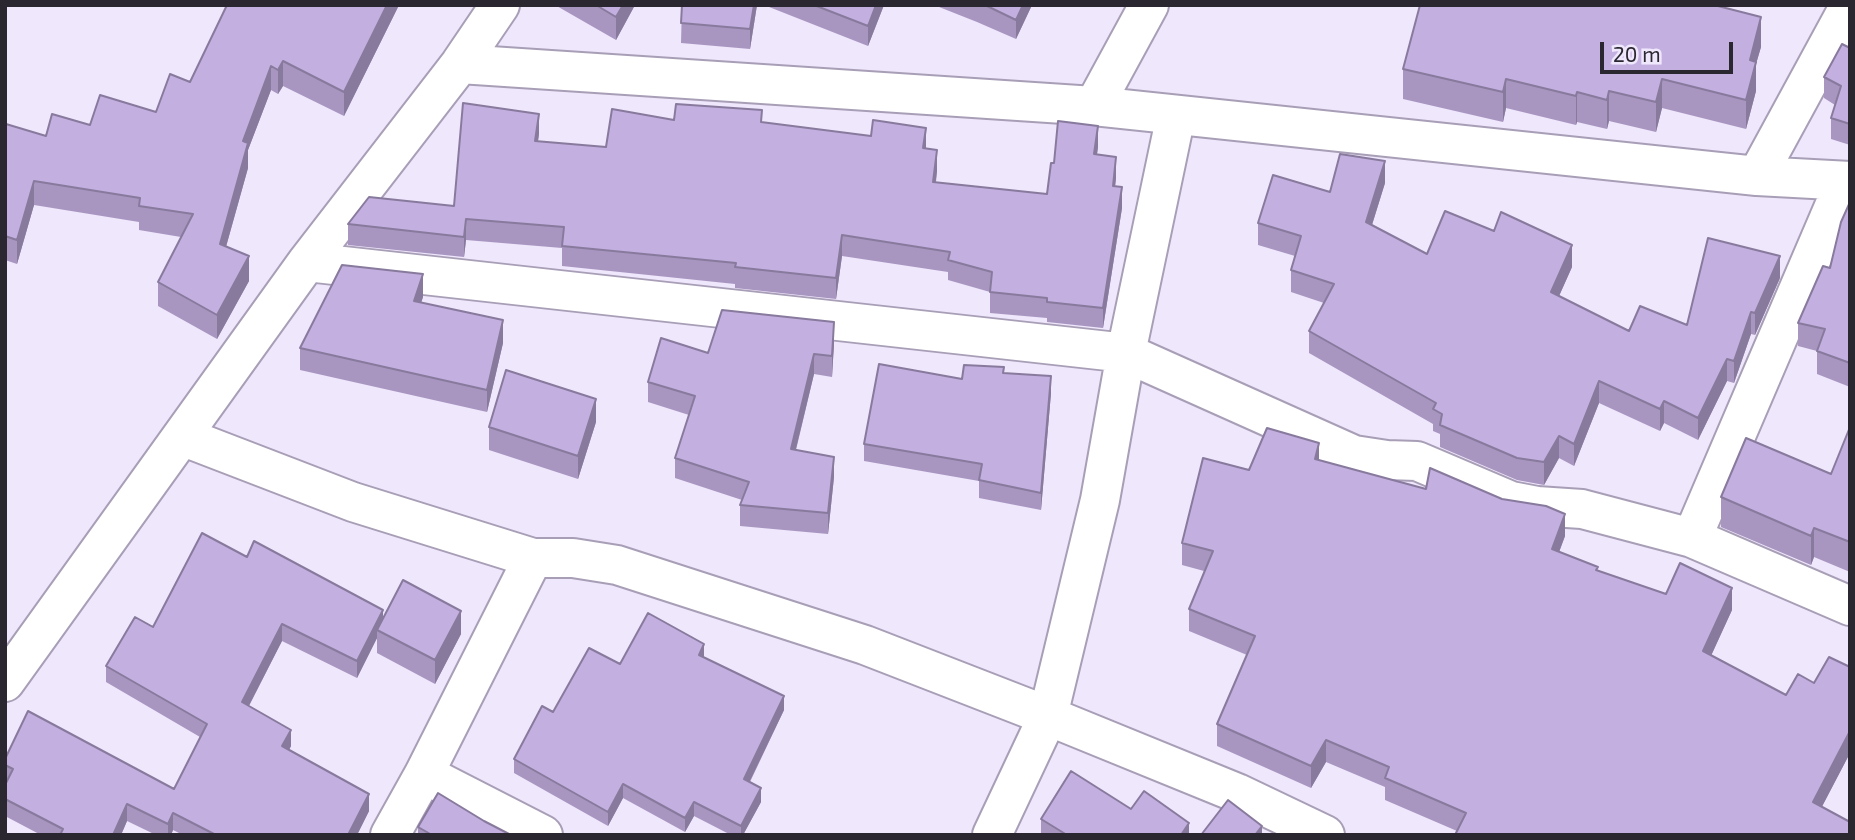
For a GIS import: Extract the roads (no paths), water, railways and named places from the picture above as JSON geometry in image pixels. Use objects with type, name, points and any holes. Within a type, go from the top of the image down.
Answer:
[{"type":"street","points":[[5,682],[184,437],[307,262],[460,64],[500,5]]},
{"type":"street","points":[[1094,106],[1149,5]]},
{"type":"street","points":[[1757,176],[1850,5]]},
{"type":"street","points":[[460,64],[1094,106],[1757,176],[1847,181],[1692,538]]},
{"type":"street","points":[[992,835],[1048,716],[1100,500],[1126,353],[1176,115]]},
{"type":"street","points":[[307,262],[1126,353],[1354,455],[1417,461],[1511,500],[1537,506],[1582,509],[1692,538],[1850,606]]},
{"type":"street","points":[[184,437],[354,502],[533,558],[573,558],[617,565],[865,645],[1237,793],[1325,835]]},
{"type":"street","points":[[390,835],[424,774],[533,558]]},
{"type":"street","points":[[424,774],[543,835]]}]
